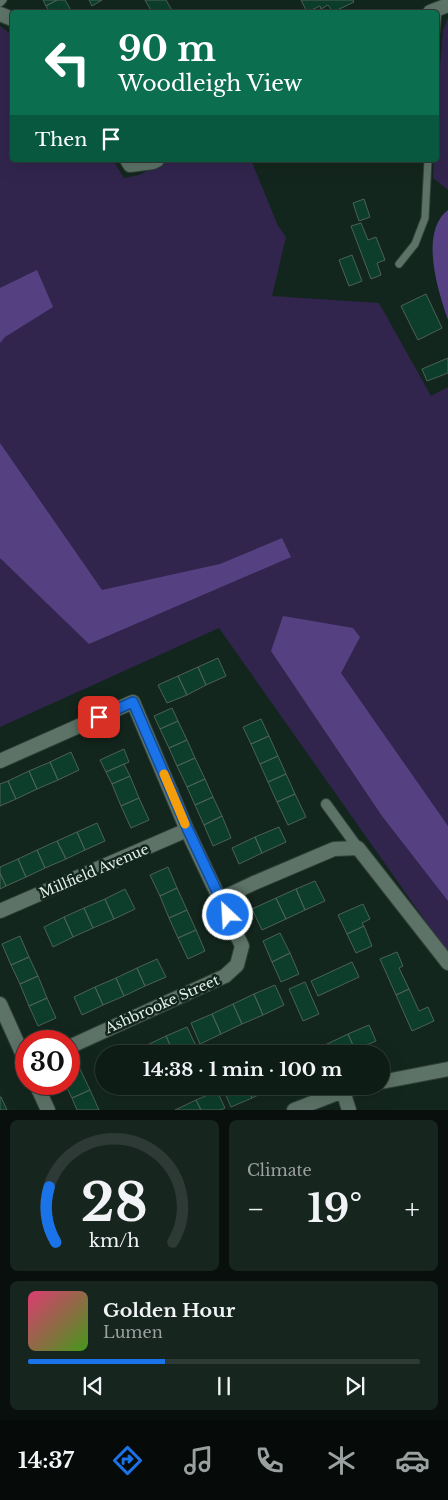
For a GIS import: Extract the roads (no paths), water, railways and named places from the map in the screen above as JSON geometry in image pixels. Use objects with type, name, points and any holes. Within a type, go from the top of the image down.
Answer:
[{"type":"street","points":[[128,162],[130,165],[153,162]]},
{"type":"street","name":"Ashbrooke Street","points":[[0,761],[133,702],[188,830],[242,946],[237,965],[225,976],[80,1042]]},
{"type":"street","points":[[326,804],[448,963]]},
{"type":"street","name":"Millfield Avenue","points":[[0,911],[188,830]]},
{"type":"street","points":[[220,899],[334,849],[358,848]]},
{"type":"street","points":[[0,1004],[15,1037]]},
{"type":"street","points":[[390,1080],[448,1069]]},
{"type":"street","points":[[41,1095],[48,1110]]},
{"type":"street","points":[[294,1110],[333,1095]]},
{"type":"street","points":[[344,1095],[349,1110]]},
{"type":"lane","points":[[0,3],[3,0]]},
{"type":"lane","points":[[399,264],[415,244],[425,218],[428,162]]}]
